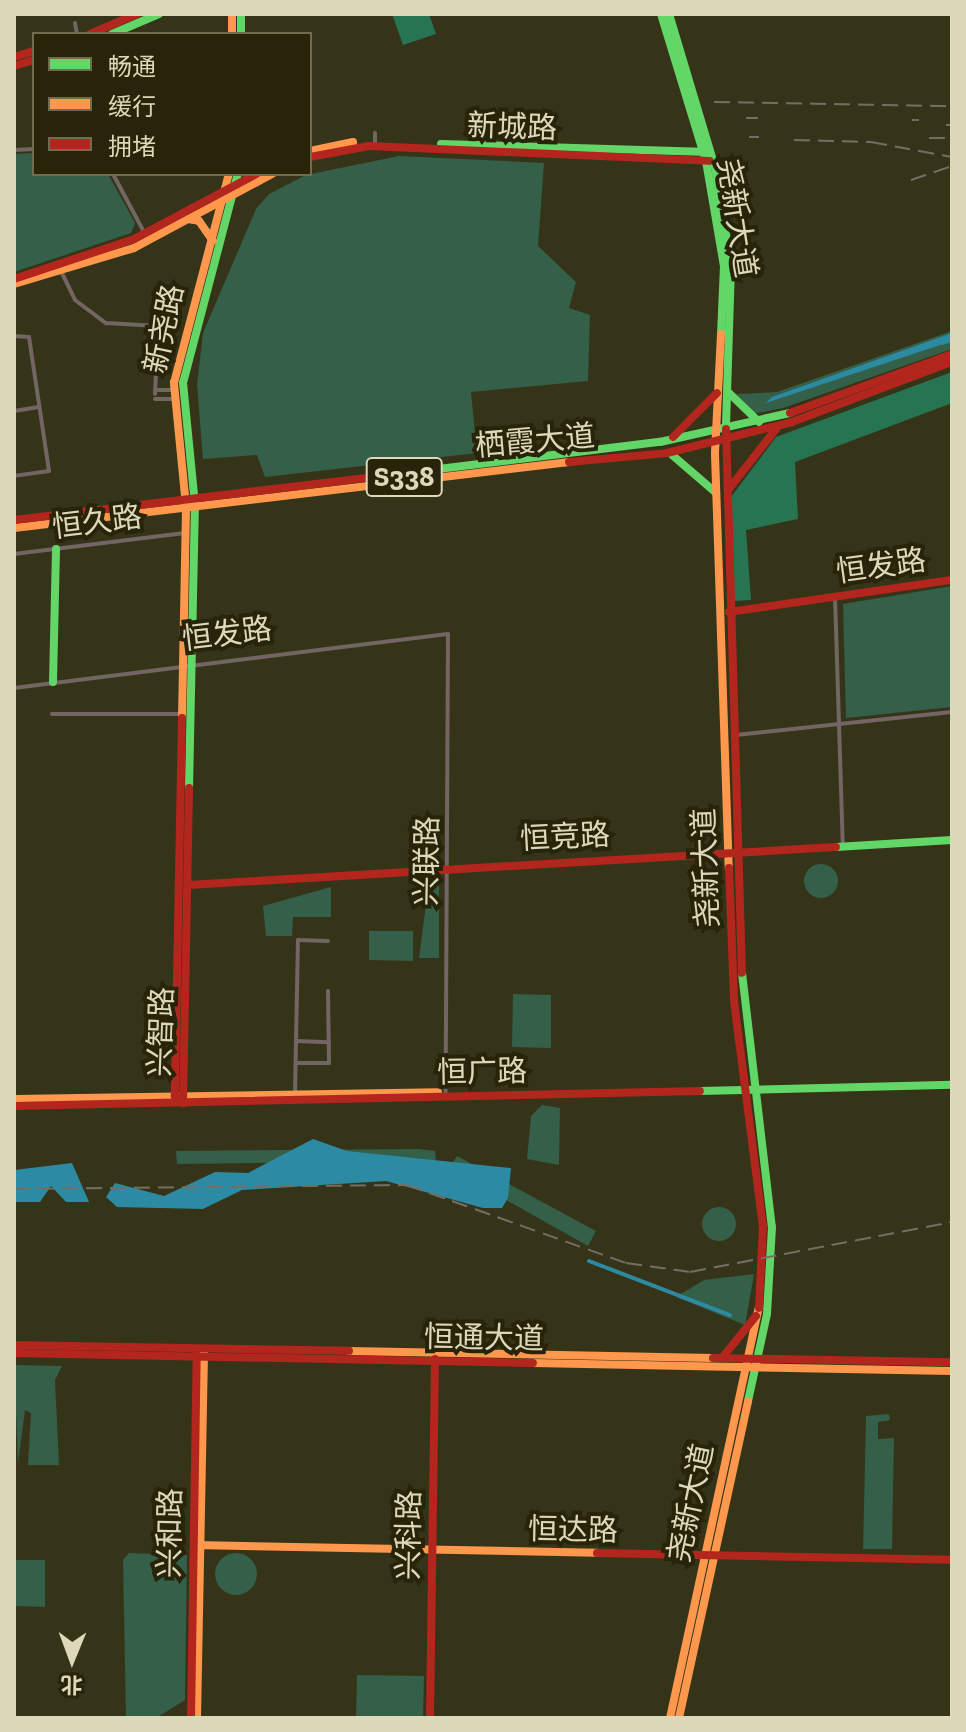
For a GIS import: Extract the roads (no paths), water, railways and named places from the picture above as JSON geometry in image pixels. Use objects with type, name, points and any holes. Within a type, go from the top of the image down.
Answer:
[{"type":"main road","points":[[95,32],[137,14]]},
{"type":"main road","points":[[117,32],[159,14]]},
{"type":"main road","name":"尧新大道","points":[[661,14],[708,157],[725,285],[715,434],[720,444],[726,495],[726,613],[734,853],[750,1088],[762,1199],[759,1312],[752,1359],[715,1556],[679,1718]]},
{"type":"main road","name":"尧新大道","points":[[669,14],[708,157],[731,266],[728,392],[716,495],[735,735],[734,853]]},
{"type":"main road","name":"新城路","points":[[312,153],[375,137],[708,157]]},
{"type":"main road","name":"新城路","points":[[312,154],[369,146],[708,157]]},
{"type":"main road","name":"新尧路","points":[[189,502],[174,394],[182,330],[227,199],[229,176]]},
{"type":"main road","points":[[14,282],[134,248],[268,176]]},
{"type":"main road","points":[[14,282],[145,234],[229,187],[238,178]]},
{"type":"main road","name":"新尧路","points":[[189,502],[185,441],[186,357],[237,193],[238,178]]},
{"type":"main road","points":[[188,219],[199,221],[213,241]]},
{"type":"main road","name":"栖霞大道","points":[[14,520],[667,453],[720,444],[777,428],[791,418],[952,354]]},
{"type":"main road","name":"栖霞大道","points":[[14,528],[189,502],[715,434],[791,418],[952,362]]},
{"type":"main road","points":[[660,442],[683,430],[717,392]]},
{"type":"main road","points":[[728,392],[760,423]]},
{"type":"main road","points":[[726,495],[777,428]]},
{"type":"main road","points":[[667,453],[684,458],[716,495]]},
{"type":"main road","name":"兴智路","points":[[186,885],[183,715],[188,664],[185,533],[189,502]]},
{"type":"main road","name":"兴智路","points":[[180,1099],[186,885],[189,502]]},
{"type":"main road","points":[[53,682],[56,549]]},
{"type":"main road","name":"恒发路","points":[[726,613],[952,580]]},
{"type":"main road","name":"恒竞路","points":[[186,885],[952,840]]},
{"type":"main road","name":"恒广路","points":[[14,1099],[180,1099],[952,1083]]},
{"type":"main road","name":"尧新大道","points":[[750,1088],[772,1227],[770,1292],[752,1359]]},
{"type":"main road","name":"恒广路","points":[[14,1106],[295,1095],[750,1088]]},
{"type":"main road","points":[[722,1358],[759,1312]]},
{"type":"main road","name":"恒通大道","points":[[14,1345],[200,1353]]},
{"type":"main road","name":"恒通大道","points":[[14,1353],[952,1362]]},
{"type":"main road","name":"兴和路","points":[[197,1718],[200,1353]]},
{"type":"main road","name":"恒通大道","points":[[435,1356],[750,1369],[952,1371]]},
{"type":"main road","name":"兴科路","points":[[430,1718],[435,1356]]},
{"type":"main road","name":"尧新大道","points":[[670,1718],[703,1555],[750,1369]]},
{"type":"main road","name":"兴和路","points":[[191,1718],[198,1545]]},
{"type":"main road","name":"恒达路","points":[[198,1545],[952,1560]]},
{"type":"street","points":[[75,23],[77,32]]},
{"type":"street","points":[[114,176],[145,234]]},
{"type":"street","points":[[61,271],[75,300],[106,323],[158,326],[155,394]]},
{"type":"street","points":[[14,336],[29,337],[49,471],[14,476]]},
{"type":"street","points":[[155,394],[174,394]]},
{"type":"street","points":[[155,394],[174,394]]},
{"type":"street","points":[[14,411],[39,407]]},
{"type":"street","name":"恒久路","points":[[14,554],[185,533]]},
{"type":"street","points":[[835,597],[843,846]]},
{"type":"street","name":"恒发路","points":[[14,688],[445,632]]},
{"type":"street","name":"兴联路","points":[[445,632],[451,642],[446,1092]]},
{"type":"street","points":[[735,735],[952,712],[952,726]]},
{"type":"street","points":[[52,714],[183,715]]},
{"type":"street","points":[[295,1095],[298,940],[328,941]]},
{"type":"street","points":[[296,1063],[329,1063],[328,991]]},
{"type":"street","points":[[296,1041],[329,1042]]},
{"type":"water","points":[[952,333],[952,341],[766,403],[772,397]]},
{"type":"water","points":[[313,1139],[347,1151],[511,1168],[508,1198],[502,1208],[483,1208],[386,1181],[242,1190],[203,1209],[117,1207],[106,1197],[115,1183],[164,1196],[215,1172],[248,1173]]},
{"type":"water","points":[[72,1163],[89,1202],[66,1202],[51,1186],[40,1202],[14,1202],[14,1170]]},
{"type":"waterway","points":[[942,344],[952,341]]},
{"type":"waterway","points":[[589,1261],[730,1315]]},
{"type":"railway","points":[[714,102],[952,106]]},
{"type":"railway","points":[[746,118],[758,118]]},
{"type":"railway","points":[[912,120],[919,120]]},
{"type":"railway","points":[[946,125],[952,125]]},
{"type":"railway","points":[[749,137],[759,137]]},
{"type":"railway","points":[[929,138],[952,138]]},
{"type":"railway","points":[[794,140],[871,142],[952,157]]},
{"type":"railway","points":[[911,180],[952,166]]},
{"type":"railway","points":[[14,1189],[407,1185],[626,1263],[690,1272],[952,1222]]}]
